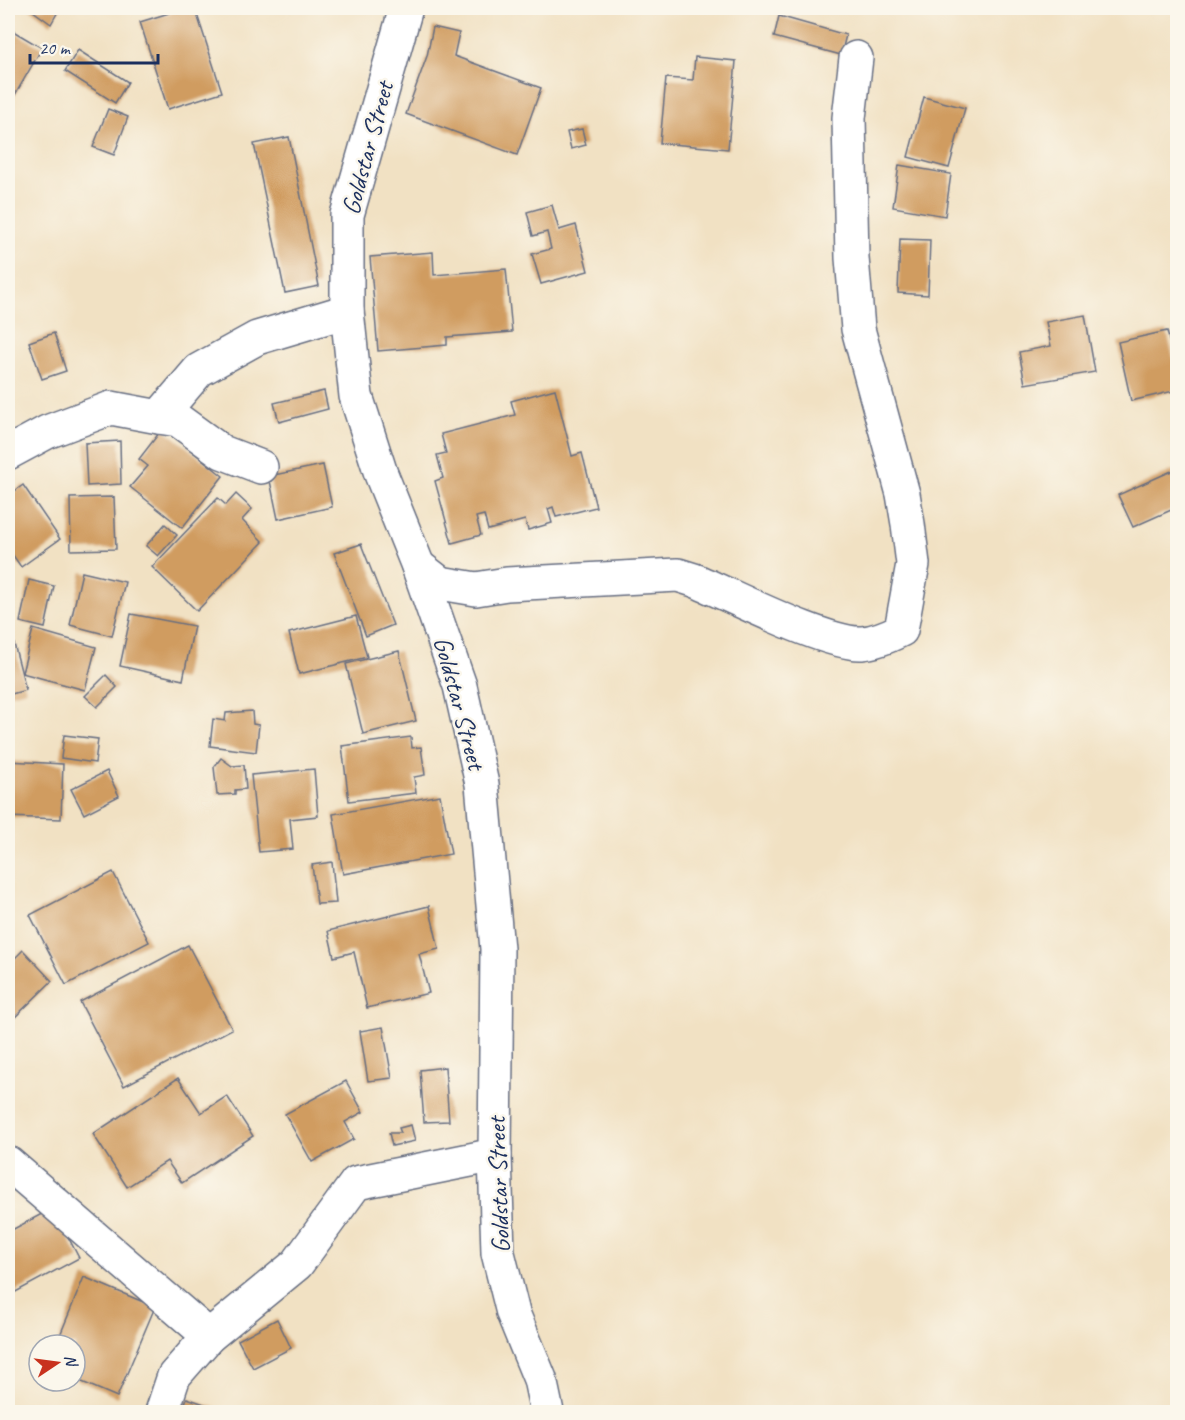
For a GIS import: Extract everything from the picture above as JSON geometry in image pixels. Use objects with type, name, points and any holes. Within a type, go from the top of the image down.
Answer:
[{"type":"street","name":"Goldstar Street","points":[[406,8],[346,215],[347,311],[356,396],[381,474],[418,566],[460,686],[482,784],[497,949],[495,1155],[498,1253],[513,1313],[540,1379],[547,1413]]},
{"type":"street","points":[[418,566],[440,583],[476,589],[507,584],[678,575],[704,583],[822,634],[860,644],[879,640],[901,630],[913,564],[908,525],[903,494],[858,329],[852,258],[849,118],[856,58]]},
{"type":"street","points":[[159,417],[199,370],[258,338],[347,311]]},
{"type":"street","points":[[8,453],[47,432],[111,408],[178,420],[222,452],[261,467]]},
{"type":"street","points":[[162,1413],[174,1376],[209,1336],[297,1264],[356,1183],[495,1155]]},
{"type":"street","points":[[8,1163],[209,1336]]},
{"type":"building","points":[[29,8],[60,8],[51,24]]},
{"type":"building","points":[[185,8],[195,8],[222,92],[168,109],[140,22]]},
{"type":"building","points":[[779,16],[846,35],[841,55],[774,37]]},
{"type":"building","points":[[433,27],[459,33],[454,56],[541,88],[517,155],[406,114],[427,56]]},
{"type":"building","points":[[8,28],[42,48],[8,107]]},
{"type":"building","points":[[78,50],[128,82],[115,103],[65,71]]},
{"type":"building","points":[[695,57],[736,61],[728,149],[660,143],[666,78],[693,80]]},
{"type":"building","points":[[924,97],[965,108],[949,168],[908,157]]},
{"type":"building","points":[[108,109],[128,117],[114,155],[93,147]]},
{"type":"building","points":[[582,129],[586,145],[571,149],[567,132]]},
{"type":"building","points":[[289,137],[319,286],[285,293],[254,144]]},
{"type":"building","points":[[899,165],[951,174],[945,216],[893,207]]},
{"type":"building","points":[[552,205],[559,230],[576,225],[588,271],[541,284],[532,254],[551,249],[547,232],[533,236],[527,212]]},
{"type":"building","points":[[900,239],[930,240],[928,295],[898,293]]},
{"type":"building","points":[[433,252],[434,275],[506,269],[512,332],[447,337],[447,345],[378,351],[370,257]]},
{"type":"building","points":[[1085,315],[1095,372],[1025,384],[1019,352],[1051,346],[1046,322]]},
{"type":"building","points":[[1167,331],[1178,377],[1178,390],[1131,401],[1118,342]]},
{"type":"building","points":[[54,333],[66,371],[42,379],[29,342]]},
{"type":"building","points":[[555,389],[572,456],[582,453],[596,507],[556,517],[553,507],[548,509],[552,523],[528,530],[525,520],[488,530],[484,515],[476,517],[481,535],[452,543],[435,481],[443,478],[437,455],[446,453],[441,434],[515,415],[511,401]]},
{"type":"building","points":[[324,391],[328,409],[279,422],[274,403]]},
{"type":"building","points":[[163,428],[223,476],[182,528],[130,487],[148,466],[139,459]]},
{"type":"building","points":[[120,441],[121,484],[87,486],[85,443]]},
{"type":"building","points":[[323,465],[332,507],[278,519],[269,476]]},
{"type":"building","points":[[1176,469],[1178,507],[1133,527],[1118,495]]},
{"type":"building","points":[[23,485],[60,539],[21,567],[8,548],[8,496]]},
{"type":"building","points":[[236,494],[252,509],[242,520],[263,542],[197,611],[152,567],[218,498],[226,505]]},
{"type":"building","points":[[114,497],[116,549],[71,550],[70,498]]},
{"type":"building","points":[[165,524],[177,535],[158,556],[146,546]]},
{"type":"building","points":[[361,544],[393,625],[366,636],[334,553]]},
{"type":"building","points":[[8,564],[13,600],[8,601]]},
{"type":"building","points":[[82,572],[125,582],[112,636],[70,625]]},
{"type":"building","points":[[29,580],[54,586],[45,628],[20,622]]},
{"type":"building","points":[[131,614],[194,626],[183,680],[120,666]]},
{"type":"building","points":[[356,616],[367,657],[299,674],[289,633]]},
{"type":"building","points":[[33,629],[96,647],[85,690],[22,673]]},
{"type":"building","points":[[12,636],[26,690],[8,695],[8,637]]},
{"type":"building","points":[[399,651],[416,721],[363,734],[346,664]]},
{"type":"building","points":[[106,675],[117,687],[97,707],[85,696]]},
{"type":"building","points":[[252,711],[253,724],[259,725],[256,752],[210,746],[213,719],[225,721],[226,713]]},
{"type":"building","points":[[64,735],[98,739],[95,763],[61,758]]},
{"type":"building","points":[[411,737],[412,748],[421,747],[425,775],[414,777],[416,793],[349,801],[342,746]]},
{"type":"building","points":[[221,758],[232,766],[244,765],[246,789],[235,790],[235,794],[217,795],[214,767]]},
{"type":"building","points":[[8,761],[63,764],[61,819],[8,817]]},
{"type":"building","points":[[314,769],[318,816],[290,819],[293,849],[259,852],[251,775]]},
{"type":"building","points":[[107,771],[119,796],[84,814],[71,789]]},
{"type":"building","points":[[440,795],[451,854],[343,874],[333,814]]},
{"type":"building","points":[[332,862],[336,903],[317,904],[312,865]]},
{"type":"building","points":[[113,872],[149,942],[66,985],[30,915]]},
{"type":"building","points":[[429,906],[439,949],[419,954],[429,993],[367,1008],[354,952],[334,957],[328,931]]},
{"type":"building","points":[[188,945],[232,1029],[124,1086],[80,1002]]},
{"type":"building","points":[[23,950],[52,981],[14,1018],[8,1010],[8,965]]},
{"type":"building","points":[[383,1027],[392,1078],[368,1081],[360,1031]]},
{"type":"building","points":[[445,1067],[449,1121],[424,1122],[420,1070]]},
{"type":"building","points":[[178,1078],[201,1113],[227,1096],[253,1136],[182,1183],[167,1161],[127,1187],[93,1134]]},
{"type":"building","points":[[346,1081],[363,1112],[345,1122],[354,1139],[312,1162],[285,1114]]},
{"type":"building","points":[[411,1125],[415,1141],[392,1146],[389,1133],[401,1133],[399,1128]]},
{"type":"building","points":[[53,1208],[79,1258],[10,1295],[8,1232]]},
{"type":"building","points":[[84,1277],[155,1307],[117,1397],[87,1384],[87,1333],[61,1333]]},
{"type":"building","points":[[277,1319],[291,1348],[253,1368],[238,1340]]},
{"type":"building","points":[[187,1398],[227,1412],[182,1412]]}]
